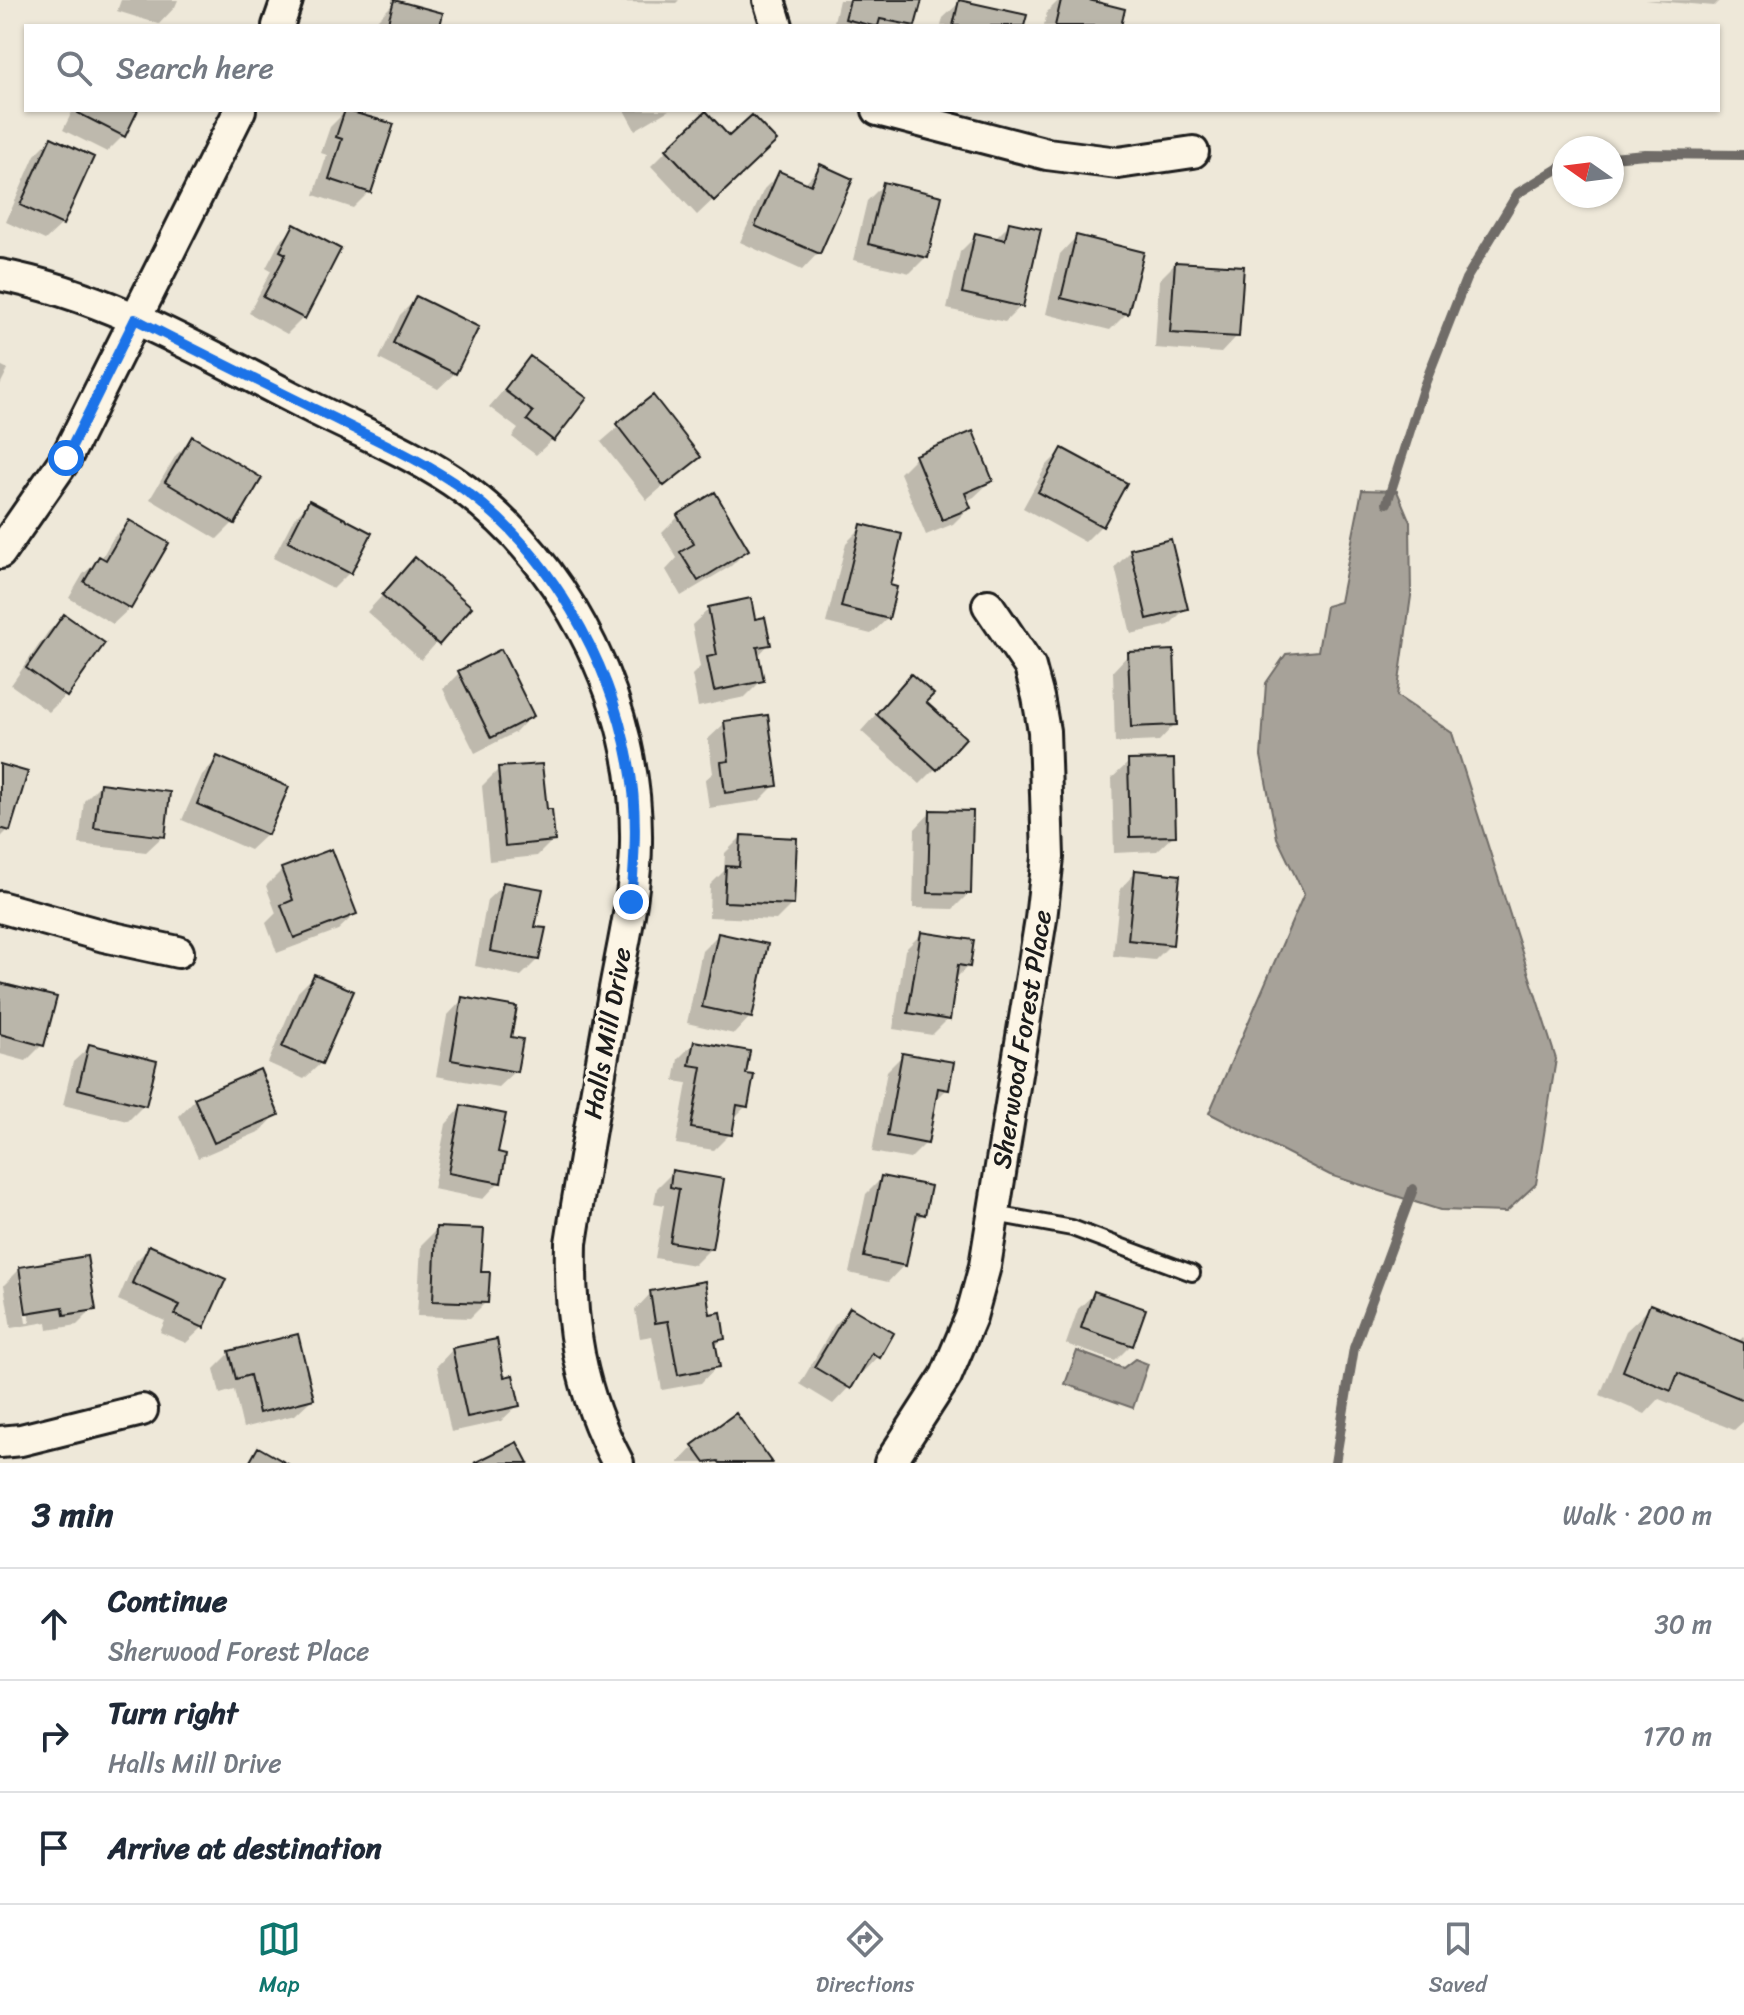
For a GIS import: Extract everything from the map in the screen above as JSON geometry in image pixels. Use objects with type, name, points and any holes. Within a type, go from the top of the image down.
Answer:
[{"type":"street","points":[[279,24],[287,0]]},
{"type":"street","points":[[769,0],[776,24]]},
{"type":"street","points":[[0,553],[66,458],[239,112]]},
{"type":"street","points":[[886,112],[1047,154],[1104,162],[1118,163],[1193,152]]},
{"type":"street","name":"Halls Mill Drive","points":[[0,275],[82,295],[411,457],[463,489],[499,520],[533,557],[579,623],[614,701],[630,764],[636,842],[631,902],[573,1229],[570,1294],[588,1397],[618,1463]]},
{"type":"street","name":"Sherwood Forest Place","points":[[890,1463],[946,1376],[971,1317],[995,1214],[1041,919],[1048,857],[1044,731],[1030,667],[988,605]]},
{"type":"street","points":[[0,907],[104,936],[178,952]]},
{"type":"street","points":[[0,1442],[21,1440],[142,1410]]},
{"type":"lane","points":[[995,1214],[1072,1228],[1192,1273]]},
{"type":"shaded area","points":[[1362,490],[1397,491],[1410,522],[1411,596],[1397,696],[1452,733],[1556,1059],[1536,1184],[1506,1212],[1440,1210],[1330,1175],[1209,1113],[1304,894],[1277,838],[1261,756],[1266,683],[1286,654],[1318,651],[1326,606],[1340,602]]},
{"type":"shaded area","points":[[1077,1351],[1123,1368],[1135,1359],[1148,1364],[1133,1408],[1065,1384]]},
{"type":"building","points":[[394,0],[443,13],[440,24],[388,24]]},
{"type":"building","points":[[850,0],[922,0],[916,24],[880,19],[879,24],[865,24],[845,19]]},
{"type":"building","points":[[959,0],[1027,15],[1025,24],[953,24]]},
{"type":"building","points":[[1061,0],[1089,0],[1125,9],[1121,24],[1055,24]]},
{"type":"building","points":[[78,112],[137,112],[125,137]]},
{"type":"building","points":[[344,112],[394,124],[371,193],[329,179],[342,139],[336,137]]},
{"type":"building","points":[[705,112],[729,136],[752,115],[777,141],[714,201],[666,149]]},
{"type":"building","points":[[51,137],[94,157],[63,225],[20,205]]},
{"type":"building","points":[[820,164],[853,179],[820,254],[755,226],[779,171],[811,185]]},
{"type":"building","points":[[883,182],[942,196],[928,258],[868,244]]},
{"type":"building","points":[[1009,222],[1041,229],[1023,307],[962,293],[975,233],[1005,240]]},
{"type":"building","points":[[294,224],[341,249],[305,319],[263,297],[286,254],[280,251]]},
{"type":"building","points":[[1076,235],[1144,252],[1128,314],[1061,298]]},
{"type":"building","points":[[1175,262],[1244,266],[1239,337],[1170,333]]},
{"type":"building","points":[[416,296],[479,327],[456,374],[393,343]]},
{"type":"building","points":[[530,356],[587,398],[554,441],[527,420],[533,412],[504,390]]},
{"type":"building","points":[[653,395],[701,457],[664,486],[616,424]]},
{"type":"building","points":[[973,431],[993,481],[965,493],[971,508],[942,520],[915,455]]},
{"type":"building","points":[[192,436],[262,478],[235,524],[165,482]]},
{"type":"building","points":[[1062,448],[1127,483],[1103,527],[1038,492]]},
{"type":"building","points":[[715,492],[749,550],[698,581],[680,552],[694,544],[677,515]]},
{"type":"building","points":[[309,500],[372,533],[351,574],[288,541]]},
{"type":"building","points":[[129,520],[169,543],[131,609],[84,582],[99,556],[106,560]]},
{"type":"building","points":[[861,524],[902,534],[890,585],[897,587],[889,619],[841,607]]},
{"type":"building","points":[[1171,539],[1188,609],[1147,619],[1130,549]]},
{"type":"building","points":[[415,557],[472,607],[439,645],[382,595]]},
{"type":"building","points":[[751,598],[755,619],[765,617],[771,645],[757,647],[764,681],[714,691],[707,657],[717,655],[708,607]]},
{"type":"building","points":[[64,614],[105,643],[67,697],[26,668]]},
{"type":"building","points":[[501,649],[534,716],[491,738],[458,671]]},
{"type":"building","points":[[1174,650],[1177,725],[1131,727],[1128,652]]},
{"type":"building","points":[[911,674],[934,694],[926,702],[966,738],[937,770],[876,714]]},
{"type":"building","points":[[768,715],[778,786],[725,793],[721,762],[729,761],[724,721]]},
{"type":"building","points":[[217,756],[289,787],[268,835],[197,804]]},
{"type":"building","points":[[1174,759],[1176,836],[1130,837],[1128,760]]},
{"type":"building","points":[[0,764],[28,772],[10,831],[0,828]]},
{"type":"building","points":[[542,764],[547,809],[552,809],[555,841],[505,846],[498,767]]},
{"type":"building","points":[[100,783],[170,792],[165,837],[94,828]]},
{"type":"building","points":[[930,810],[973,811],[971,894],[928,893]]},
{"type":"building","points":[[741,835],[797,838],[794,905],[724,902],[726,866],[739,867]]},
{"type":"building","points":[[332,849],[357,914],[294,938],[281,905],[293,900],[281,868]]},
{"type":"building","points":[[1135,870],[1180,875],[1173,945],[1128,940]]},
{"type":"building","points":[[503,882],[543,889],[535,927],[546,928],[539,960],[490,951]]},
{"type":"building","points":[[921,932],[974,940],[970,967],[958,965],[950,1020],[908,1013]]},
{"type":"building","points":[[718,933],[768,944],[752,1018],[702,1007]]},
{"type":"building","points":[[314,974],[354,991],[322,1064],[282,1047]]},
{"type":"building","points":[[0,983],[57,997],[44,1046],[0,1034]]},
{"type":"building","points":[[462,997],[517,1007],[511,1037],[523,1039],[517,1072],[451,1060]]},
{"type":"building","points":[[694,1041],[750,1051],[746,1074],[754,1075],[748,1107],[737,1105],[732,1135],[691,1128],[702,1067],[689,1065]]},
{"type":"building","points":[[89,1044],[157,1061],[146,1106],[78,1089]]},
{"type":"building","points":[[902,1053],[954,1062],[949,1090],[938,1088],[928,1144],[887,1136]]},
{"type":"building","points":[[260,1069],[279,1115],[214,1143],[194,1098]]},
{"type":"building","points":[[461,1105],[506,1114],[498,1152],[506,1154],[501,1183],[448,1173]]},
{"type":"building","points":[[672,1170],[724,1179],[712,1249],[670,1242],[679,1189],[670,1187]]},
{"type":"building","points":[[881,1176],[931,1186],[925,1215],[917,1213],[906,1266],[864,1257]]},
{"type":"building","points":[[436,1227],[484,1229],[481,1272],[490,1272],[488,1303],[433,1301]]},
{"type":"building","points":[[149,1245],[226,1279],[204,1328],[175,1315],[180,1305],[132,1283]]},
{"type":"building","points":[[87,1256],[96,1310],[64,1315],[63,1307],[26,1313],[19,1267]]},
{"type":"building","points":[[705,1281],[710,1314],[721,1312],[725,1339],[715,1341],[720,1367],[678,1375],[668,1321],[655,1323],[650,1291]]},
{"type":"building","points":[[1094,1291],[1146,1309],[1133,1346],[1081,1328]]},
{"type":"building","points":[[1650,1304],[1744,1343],[1744,1400],[1678,1373],[1671,1391],[1623,1371]]},
{"type":"building","points":[[850,1307],[894,1333],[880,1358],[872,1353],[851,1389],[814,1367]]},
{"type":"building","points":[[298,1334],[314,1399],[259,1413],[250,1375],[236,1379],[229,1351]]},
{"type":"building","points":[[497,1339],[504,1377],[513,1375],[520,1406],[467,1417],[452,1348]]},
{"type":"building","points":[[736,1413],[772,1463],[705,1463],[692,1445]]},
{"type":"building","points":[[517,1442],[528,1463],[474,1463]]},
{"type":"building","points":[[258,1447],[286,1463],[249,1463]]},
{"type":"waterway","points":[[1624,156],[1744,155]]},
{"type":"waterway","points":[[1387,503],[1424,386],[1466,279],[1518,193],[1552,172]]},
{"type":"waterway","points":[[1335,1463],[1354,1348],[1413,1189]]},
{"type":"route","points":[[66,458],[135,319],[411,457],[463,489],[499,520],[533,557],[557,588],[598,660],[614,701],[630,764],[636,842],[631,902]]}]
